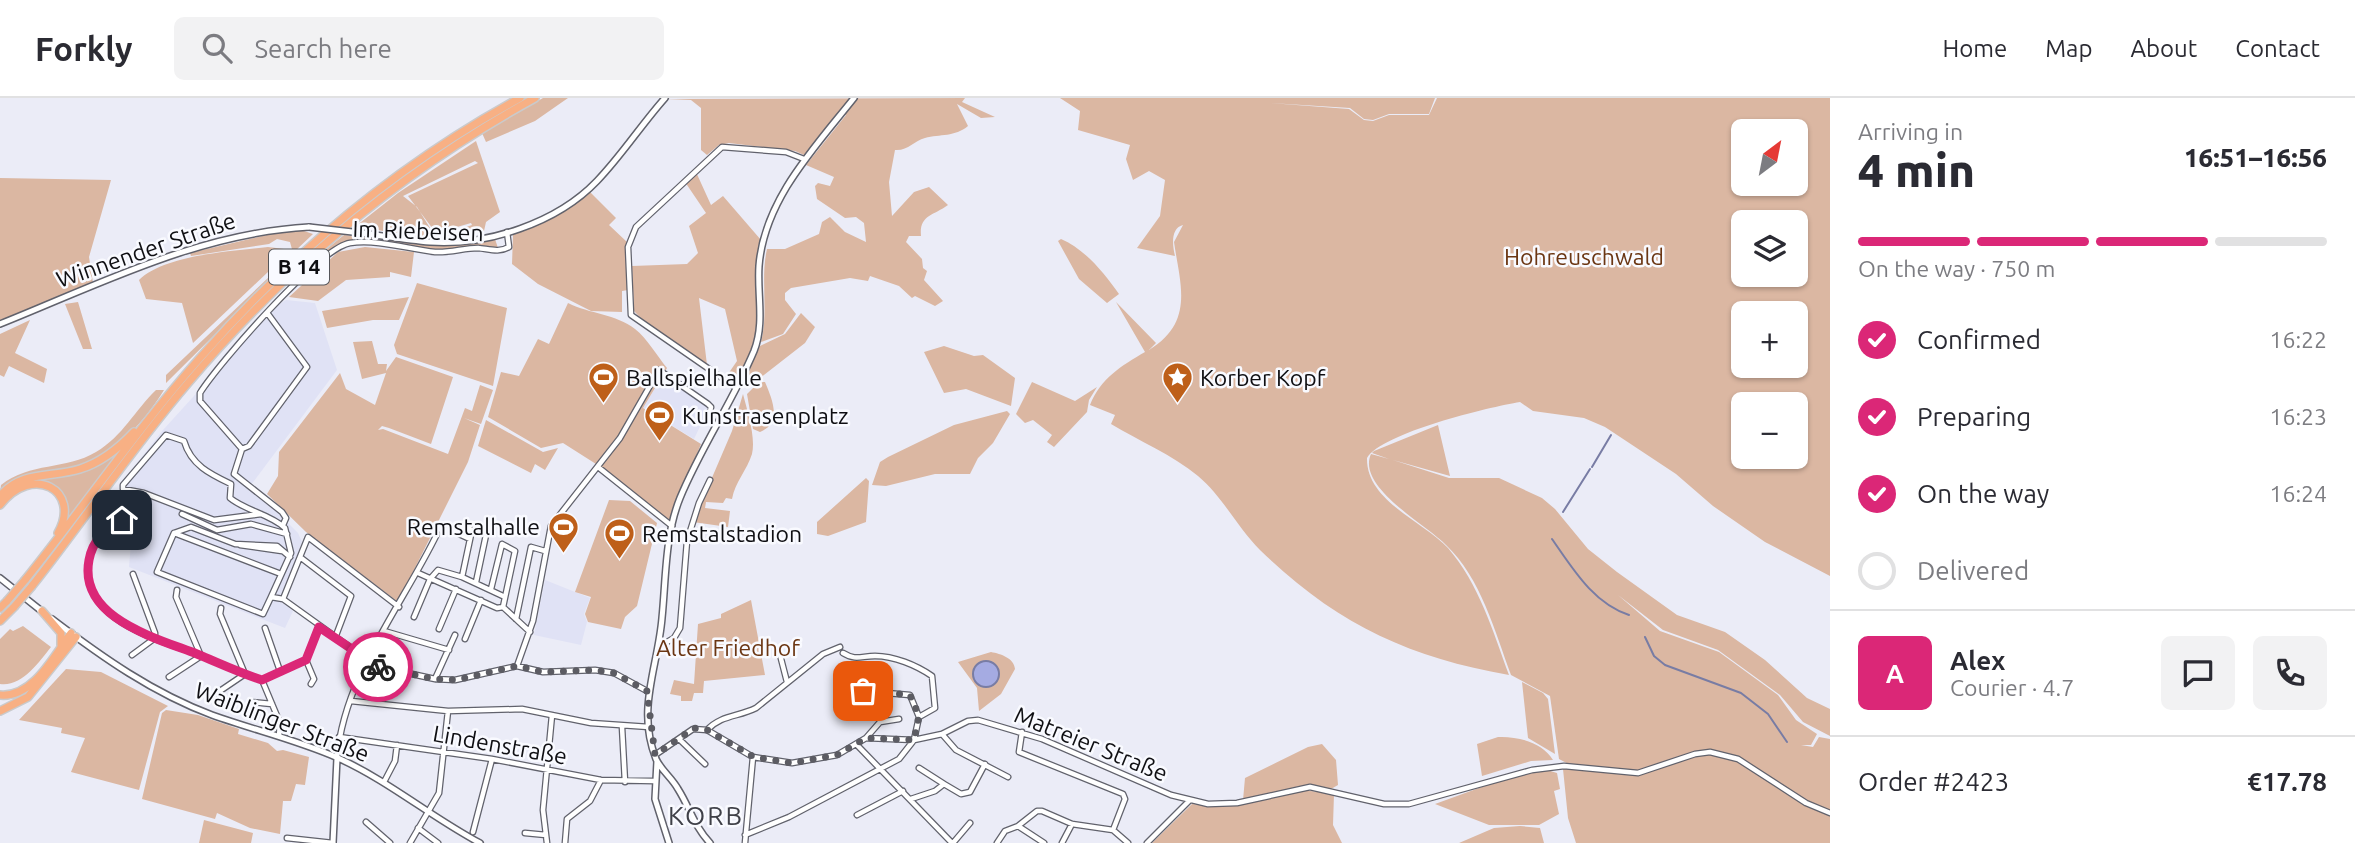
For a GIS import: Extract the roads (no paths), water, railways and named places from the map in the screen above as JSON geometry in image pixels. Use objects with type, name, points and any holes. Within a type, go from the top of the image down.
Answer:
[{"type":"highway","name":"B 14","points":[[0,608],[52,546],[143,426],[231,324],[320,238],[417,163],[520,98]]},
{"type":"highway","name":"B 14","points":[[0,621],[32,586],[187,383],[289,276],[344,227],[420,169],[535,98]]},
{"type":"highway","points":[[0,496],[11,485],[26,477],[70,471],[97,462],[143,426]]},
{"type":"highway","points":[[0,505],[10,493],[24,484],[40,483],[54,490],[62,500],[65,516],[52,546]]},
{"type":"highway","points":[[42,611],[61,633],[60,648]]},
{"type":"highway","points":[[0,695],[14,695],[24,690],[74,635]]},
{"type":"highway","points":[[0,711],[29,697],[74,635]]},
{"type":"street","name":"Winnender Straße","points":[[0,324],[62,296],[209,243],[265,230],[309,227],[431,242],[481,238],[507,232],[545,217],[578,199],[606,170],[665,98]]},
{"type":"street","points":[[668,843],[655,799],[656,757],[647,691],[660,646],[672,526],[697,459],[758,337],[759,267],[763,243],[782,196],[804,159],[854,98]]},
{"type":"street","points":[[735,387],[631,315],[628,240],[643,220],[722,147],[786,152],[804,159]]},
{"type":"street","name":"Im Riebeisen","points":[[242,449],[199,396],[268,314],[319,261],[344,245],[388,245],[444,252],[478,248],[500,251],[509,247],[507,232]]},
{"type":"street","points":[[268,314],[307,367],[249,446],[242,449],[234,474],[282,512],[286,518],[283,525]]},
{"type":"street","points":[[517,666],[530,632],[551,526],[620,438],[659,370],[708,404],[711,407],[709,416]]},
{"type":"street","points":[[261,514],[214,520],[144,494],[134,494],[124,489],[123,485],[168,434],[184,441],[187,451],[203,470],[231,484],[230,498],[283,525],[292,548],[263,614],[157,572],[174,533],[191,527],[235,544],[277,546],[288,556]]},
{"type":"street","points":[[598,467],[672,526]]},
{"type":"street","points":[[660,646],[674,638],[680,628],[687,541],[699,503],[710,481]]},
{"type":"street","points":[[182,514],[217,530],[257,525],[288,535]]},
{"type":"street","points":[[122,520],[108,529],[94,544],[88,565],[89,584],[104,608],[128,625],[155,638],[262,680],[306,660]]},
{"type":"street","points":[[470,539],[459,532],[463,525],[486,535],[476,582]]},
{"type":"street","points":[[462,577],[472,530]]},
{"type":"street","points":[[174,533],[281,574]]},
{"type":"street","points":[[288,838],[333,843],[337,758],[351,701],[367,662],[437,534]]},
{"type":"street","points":[[283,599],[308,537],[399,607]]},
{"type":"street","points":[[491,589],[502,544],[515,551],[503,607]]},
{"type":"street","points":[[516,619],[531,547],[545,551]]},
{"type":"street","points":[[300,557],[351,596],[335,638]]},
{"type":"street","points":[[414,617],[430,579],[443,569],[505,597]]},
{"type":"street","points":[[133,573],[155,638]]},
{"type":"street","points":[[418,573],[497,608],[503,607]]},
{"type":"street","name":"Waiblinger Straße","points":[[0,578],[117,666],[165,694],[211,715],[337,758],[384,782],[480,843]]},
{"type":"street","points":[[439,629],[456,589]]},
{"type":"street","points":[[177,590],[177,597],[201,656]]},
{"type":"street","points":[[271,597],[283,599],[367,662],[435,679],[456,680],[517,666],[543,672],[595,670],[614,673],[647,691]]},
{"type":"street","points":[[465,639],[481,600]]},
{"type":"street","points":[[503,607],[530,632]]},
{"type":"street","points":[[221,608],[220,614],[244,674]]},
{"type":"street","points":[[311,684],[314,678],[306,660],[319,627]]},
{"type":"street","points":[[265,628],[280,671]]},
{"type":"street","points":[[384,631],[449,650]]},
{"type":"street","points":[[435,679],[455,635]]},
{"type":"street","points":[[132,655],[155,638]]},
{"type":"street","points":[[707,730],[718,718],[744,714],[756,708],[823,654],[840,646]]},
{"type":"street","points":[[779,651],[787,682]]},
{"type":"street","points":[[843,653],[859,660],[874,656],[899,660],[932,676],[935,708],[919,716]]},
{"type":"street","points":[[169,677],[201,656]]},
{"type":"street","points":[[214,695],[244,674]]},
{"type":"street","points":[[262,680],[281,726],[276,735]]},
{"type":"street","points":[[745,835],[789,817],[882,769],[904,754],[914,740],[919,716],[910,695],[863,691]]},
{"type":"street","points":[[351,701],[448,710],[522,709],[622,727],[650,727]]},
{"type":"street","points":[[251,702],[272,704]]},
{"type":"street","points":[[410,843],[439,793],[448,710]]},
{"type":"street","points":[[547,843],[543,810],[552,715]]},
{"type":"street","points":[[656,757],[693,729],[707,730],[754,757],[771,762],[816,761],[837,755],[866,738],[880,722],[899,719]]},
{"type":"street","name":"Matreier Straße","points":[[942,734],[973,719],[1022,732],[1192,802],[1223,805],[1310,788],[1384,804],[1409,804],[1450,795],[1506,776],[1564,766],[1638,773],[1695,754],[1724,753],[1805,803],[1830,813]]},
{"type":"street","points":[[622,727],[625,782]]},
{"type":"street","points":[[1022,732],[1019,752],[1024,756],[1050,762],[1123,794],[1125,799],[1113,830]]},
{"type":"street","points":[[866,738],[914,740],[942,734],[956,750],[1008,776]]},
{"type":"street","name":"Lindenstraße","points":[[340,737],[492,759],[601,780],[625,782],[655,777]]},
{"type":"street","points":[[679,739],[705,764]]},
{"type":"street","points":[[856,744],[952,843],[970,822]]},
{"type":"street","points":[[384,782],[395,761],[397,745]]},
{"type":"street","points":[[656,757],[678,789],[695,826],[710,843]]},
{"type":"street","points":[[745,843],[754,757]]},
{"type":"street","points":[[473,832],[492,759]]},
{"type":"street","points":[[919,768],[961,794],[970,792],[985,764]]},
{"type":"street","points":[[655,777],[665,772]]},
{"type":"street","points":[[565,843],[567,819],[590,801],[601,780]]},
{"type":"street","points":[[911,799],[935,791],[944,784]]},
{"type":"street","points":[[857,814],[903,791]]},
{"type":"street","points":[[1147,843],[1192,802]]},
{"type":"street","points":[[997,843],[1005,831],[1018,826],[1037,811],[1072,824],[1113,830],[1128,843]]},
{"type":"street","points":[[366,822],[390,843]]},
{"type":"street","points":[[1062,843],[1072,824]]},
{"type":"street","points":[[1018,826],[1044,843]]},
{"type":"street","points":[[418,828],[438,843]]},
{"type":"street","points":[[525,834],[546,835]]},
{"type":"water","points":[[986,661],[995,665],[999,674],[995,683],[986,687],[977,683],[973,674],[977,665]]},
{"type":"waterway","points":[[1592,467],[1611,435]]},
{"type":"waterway","points":[[1563,512],[1590,469]]},
{"type":"waterway","points":[[1552,539],[1594,594],[1616,610],[1629,615]]},
{"type":"waterway","points":[[1645,637],[1654,656],[1665,665],[1741,693],[1768,714],[1787,742]]},
{"type":"place","name":"Ballspielhalle","points":[[603,405]]},
{"type":"place","name":"Korber Kopf","points":[[1177,405]]},
{"type":"place","name":"Kunstrasenplatz","points":[[659,443]]},
{"type":"place","name":"Remstalhalle","points":[[563,554]]},
{"type":"place","name":"Remstalstadion","points":[[619,561]]},
{"type":"district","name":"KORB","points":[[706,816]]},
{"type":"park label","name":"Hohreuschwald","points":[[1584,257]]},
{"type":"park label","name":"Alter Friedhof","points":[[728,648]]}]
